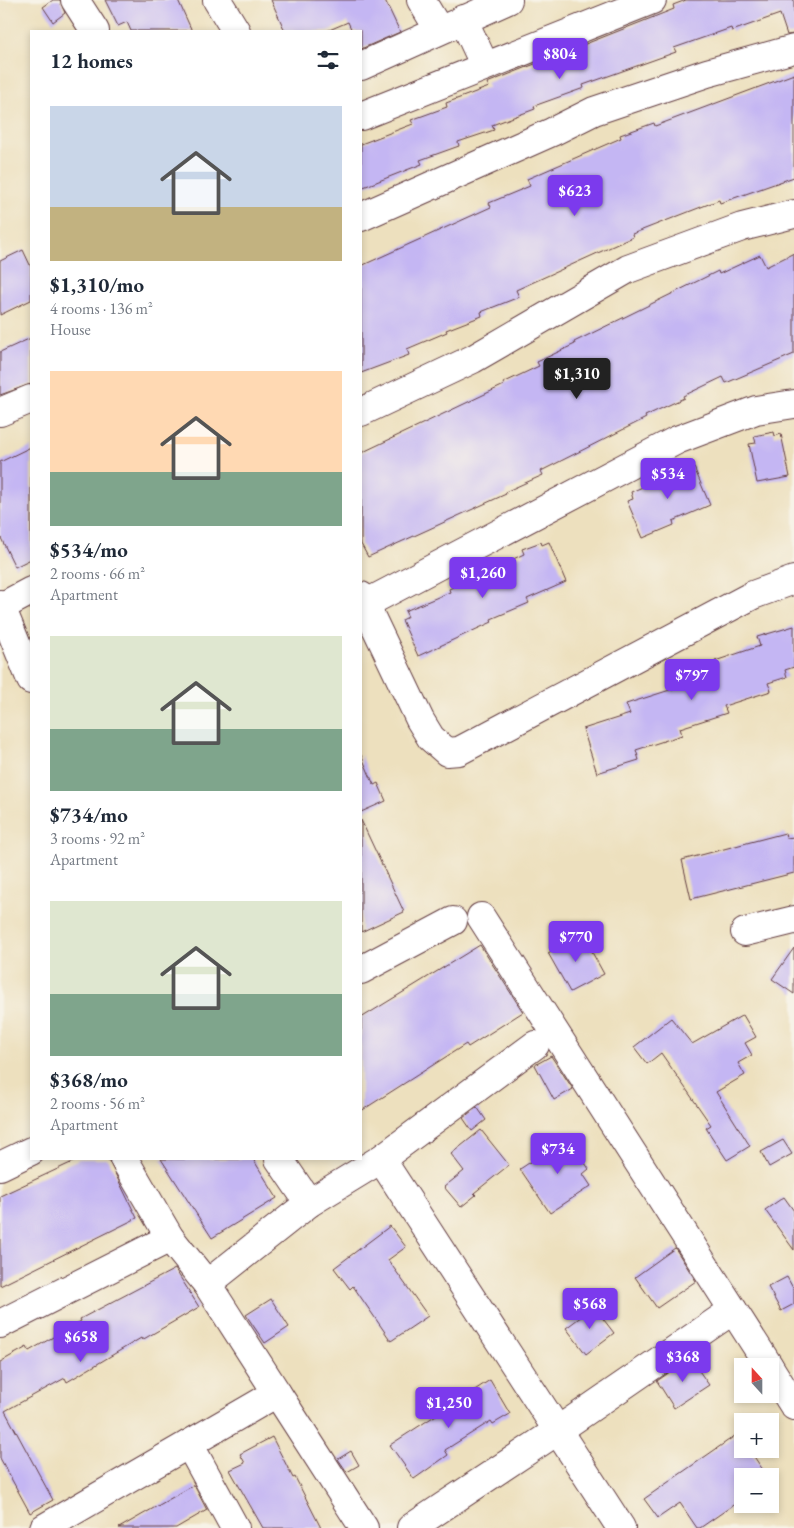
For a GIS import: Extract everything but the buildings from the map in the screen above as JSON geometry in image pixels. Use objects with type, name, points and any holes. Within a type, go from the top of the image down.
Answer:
[{"type":"street","points":[[75,0],[94,30]]},
{"type":"street","points":[[218,0],[235,30]]},
{"type":"street","points":[[421,0],[439,30]]},
{"type":"street","points":[[362,66],[508,0]]},
{"type":"street","points":[[362,116],[652,0]]},
{"type":"street","points":[[463,19],[485,66]]},
{"type":"street","points":[[362,217],[552,132],[594,111],[707,73],[794,49]]},
{"type":"street","points":[[362,412],[473,359],[628,269],[742,227],[794,214]]},
{"type":"street","points":[[0,412],[30,399]]},
{"type":"street","points":[[794,404],[749,412],[677,440],[363,600],[420,720],[431,738],[447,752],[459,751],[753,595],[794,580]]},
{"type":"street","points":[[30,591],[0,605],[30,678]]},
{"type":"street","points":[[481,917],[763,1358]]},
{"type":"street","points":[[745,932],[794,920]]},
{"type":"street","points":[[362,969],[453,922]]},
{"type":"street","points":[[207,1284],[309,1203],[381,1159],[534,1045]]},
{"type":"street","points":[[0,1166],[30,1151]]},
{"type":"street","points":[[381,1159],[620,1528]]},
{"type":"street","points":[[125,1160],[170,1238],[207,1284],[364,1528]]},
{"type":"street","points":[[279,1160],[309,1203]]},
{"type":"street","points":[[0,1324],[170,1238]]},
{"type":"street","points":[[410,1528],[557,1431],[733,1310]]},
{"type":"street","points":[[779,1383],[794,1406]]},
{"type":"street","points":[[44,1528],[277,1393]]},
{"type":"street","points":[[189,1444],[235,1528]]}]
